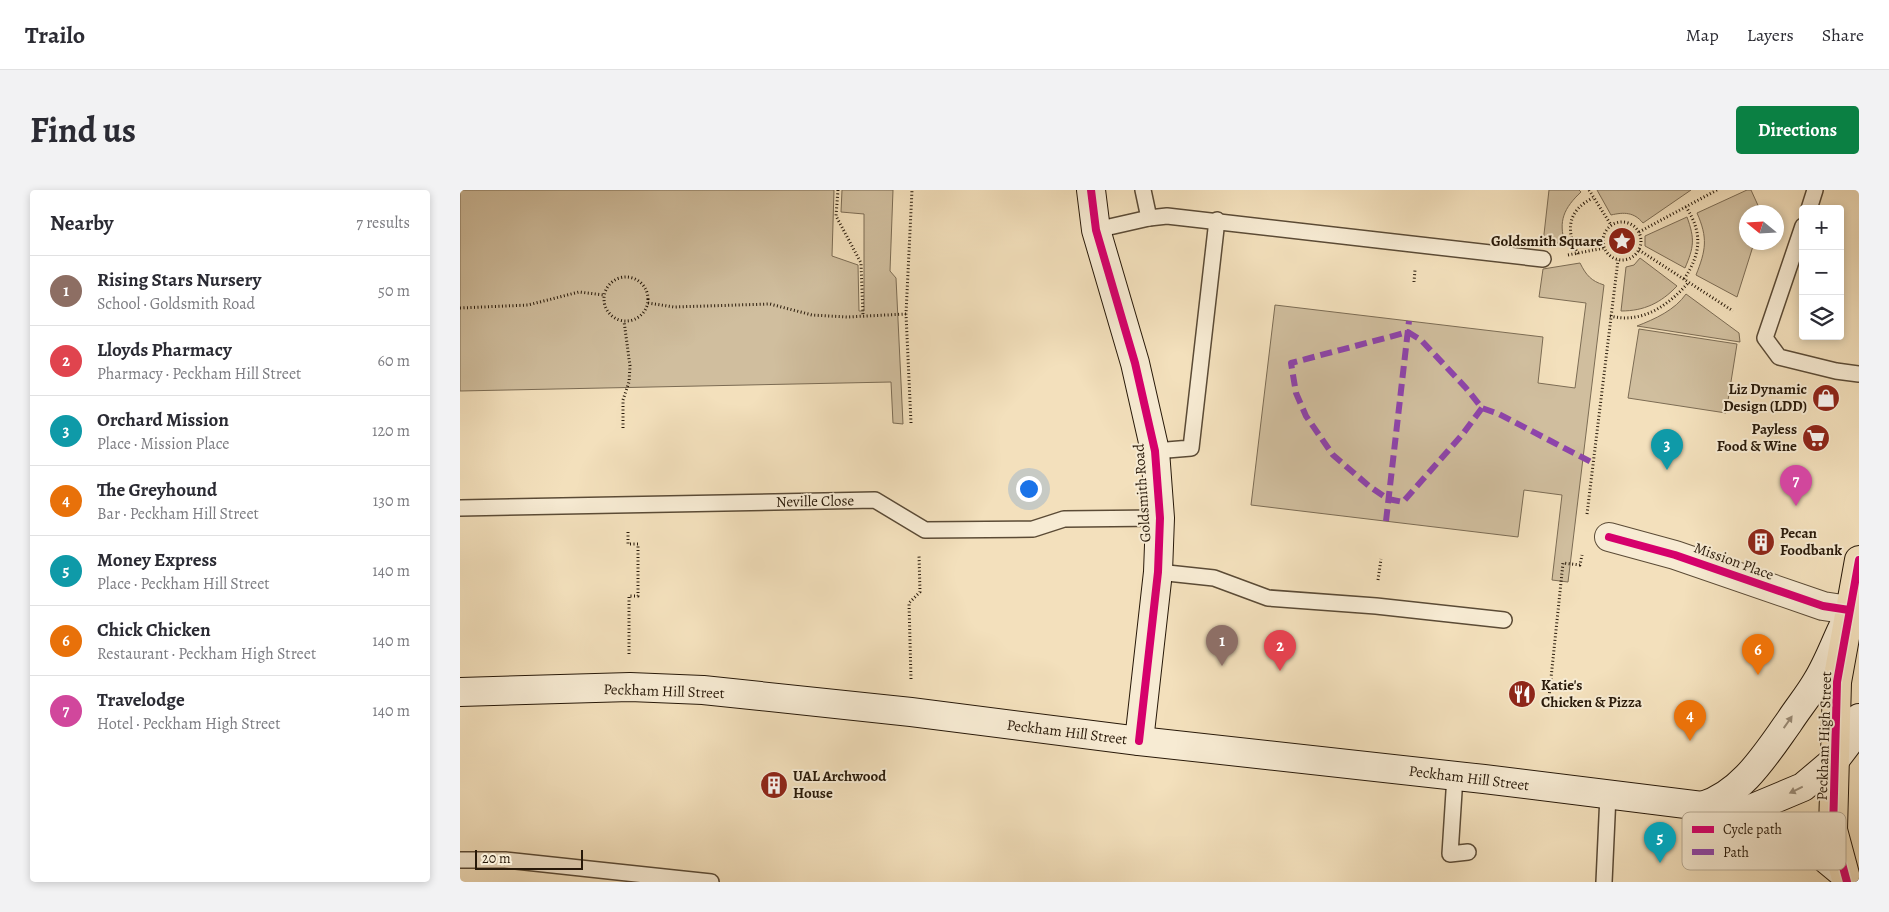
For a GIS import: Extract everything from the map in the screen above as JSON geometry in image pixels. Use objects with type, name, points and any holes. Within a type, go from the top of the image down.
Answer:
[{"type":"highway","name":"Peckham High Street","points":[[1834,812],[1838,682],[1859,560]]},
{"type":"main road","name":"Goldsmith Road","points":[[1091,190],[1096,230],[1136,363],[1155,451],[1160,518],[1158,572],[1139,742]]},
{"type":"main road","name":"Mission Place","points":[[1609,537],[1675,555],[1849,614]]},
{"type":"main road","name":"Peckham High Street","points":[[1702,806],[1710,804],[1727,794],[1761,762],[1818,680],[1849,614]]},
{"type":"main road","name":"Peckham Hill Street","points":[[460,692],[630,687],[703,690],[912,712],[1139,742],[1455,776],[1702,806]]},
{"type":"main road","points":[[1743,812],[1803,788],[1835,760],[1851,739],[1859,718]]},
{"type":"main road","name":"Peckham High Street","points":[[1702,806],[1735,812]]},
{"type":"lane","points":[[1143,190],[1149,218]]},
{"type":"lane","points":[[1810,205],[1815,190]]},
{"type":"lane","points":[[1096,230],[1166,216],[1217,220],[1542,259]]},
{"type":"lane","points":[[1155,451],[1191,448],[1217,220]]},
{"type":"lane","points":[[1799,238],[1765,338],[1779,357],[1836,371],[1859,374]]},
{"type":"lane","name":"Neville Close","points":[[460,508],[875,500],[925,530]]},
{"type":"lane","points":[[925,530],[1033,529],[1064,519],[1160,518]]},
{"type":"lane","points":[[1158,572],[1214,578],[1268,598],[1376,606],[1504,620]]},
{"type":"lane","points":[[1455,776],[1450,854],[1468,852]]},
{"type":"lane","points":[[1604,882],[1608,795]]},
{"type":"lane","points":[[460,860],[505,860],[710,882]]},
{"type":"path","points":[[838,190],[836,216],[861,262],[862,316]]},
{"type":"path","points":[[911,423],[906,314],[912,190]]},
{"type":"path","points":[[1589,190],[1611,226]]},
{"type":"path","points":[[1639,232],[1717,190]]},
{"type":"path","points":[[1578,254],[1572,243],[1569,231],[1572,219],[1578,207],[1593,198]]},
{"type":"path","points":[[1684,279],[1699,245],[1698,231],[1686,207]]},
{"type":"path","points":[[1623,222],[1630,223],[1639,232],[1641,244],[1639,250],[1630,258],[1618,260],[1612,257],[1604,248],[1604,235],[1611,226],[1623,222]]},
{"type":"path","points":[[1542,259],[1604,248]]},
{"type":"path","points":[[1639,250],[1733,311]]},
{"type":"path","points":[[1586,518],[1618,260]]},
{"type":"path","points":[[623,276],[631,276],[643,283],[649,296],[646,310],[637,319],[624,321],[611,315],[606,309],[604,295],[610,282],[623,276]]},
{"type":"path","points":[[1610,316],[1621,319],[1633,319],[1648,315],[1676,296],[1688,282]]},
{"type":"path","points":[[460,308],[528,305],[579,292],[604,295]]},
{"type":"path","points":[[648,303],[674,308],[770,304],[812,315],[862,316],[906,314]]},
{"type":"path","points":[[623,428],[623,400],[629,382],[630,366],[624,321]]},
{"type":"path","points":[[628,505],[628,544],[638,544],[638,596],[629,596],[630,687]]},
{"type":"path","points":[[912,712],[909,603],[920,592],[919,543],[925,530]]},
{"type":"path","points":[[1548,707],[1564,563],[1580,565],[1583,546]]},
{"type":"shaded area","points":[[460,190],[834,190],[832,256],[858,265],[859,311],[864,311],[864,214],[841,212],[842,190],[893,190],[890,271],[896,278],[903,424],[893,423],[891,382],[460,391]]},
{"type":"shaded area","points":[[1549,190],[1579,190],[1581,192],[1570,204],[1564,215],[1562,228],[1565,243],[1543,243]]},
{"type":"shaded area","points":[[1597,190],[1691,190],[1643,223],[1640,219],[1628,214],[1611,215]]},
{"type":"shaded area","points":[[1747,190],[1751,190],[1758,205],[1739,205],[1739,250],[1752,250],[1737,297],[1696,275],[1704,251],[1703,230],[1697,213]]},
{"type":"shaded area","points":[[1687,217],[1692,243],[1685,268],[1645,246],[1645,236]]},
{"type":"shaded area","points":[[1640,258],[1677,286],[1652,305],[1645,308],[1621,311],[1626,267],[1634,265]]},
{"type":"shaded area","points":[[1580,263],[1589,277],[1604,285],[1568,582],[1552,580],[1562,495],[1524,490],[1518,537],[1251,505],[1275,305],[1543,337],[1538,383],[1575,388],[1586,303],[1539,297],[1543,269]]},
{"type":"shaded area","points":[[1686,294],[1739,333],[1740,342],[1637,326],[1658,317],[1676,305]]},
{"type":"shaded area","points":[[1639,329],[1737,344],[1726,413],[1628,398]]},
{"type":"marked path","points":[[1386,521],[1409,321]]},
{"type":"marked path","points":[[1482,408],[1462,435],[1403,502],[1388,499],[1369,486],[1333,455],[1306,416],[1296,393],[1291,363],[1408,332],[1421,340],[1482,408],[1499,414],[1593,463]]},
{"type":"cycle path","points":[[1091,190],[1096,230],[1135,363],[1155,451],[1160,518],[1158,572],[1139,741]]},
{"type":"cycle path","points":[[1609,537],[1675,555],[1823,606],[1849,610]]},
{"type":"cycle path","points":[[1833,812],[1837,682],[1859,560]]},
{"type":"cycle path","points":[[1844,870],[1847,882]]},
{"type":"place","name":"Goldsmith Square","points":[[1622,241]]},
{"type":"place","name":"Liz Dynamic Design (LDD)","points":[[1826,398]]},
{"type":"place","name":"Payless Food & Wine","points":[[1816,438]]},
{"type":"place","name":"Orchard Mission","points":[[1667,470]]},
{"type":"place","name":"Travelodge","points":[[1796,506]]},
{"type":"place","name":"Pecan Foodbank","points":[[1761,542]]},
{"type":"place","name":"Rising Stars Nursery","points":[[1222,666]]},
{"type":"place","name":"Lloyds Pharmacy","points":[[1280,671]]},
{"type":"place","name":"Chick Chicken","points":[[1758,675]]},
{"type":"place","name":"Katie's Chicken & Pizza","points":[[1522,694]]},
{"type":"place","name":"The Greyhound","points":[[1690,741]]},
{"type":"place","name":"UAL Archwood House","points":[[774,785]]},
{"type":"place","name":"Money Express","points":[[1660,863]]}]
